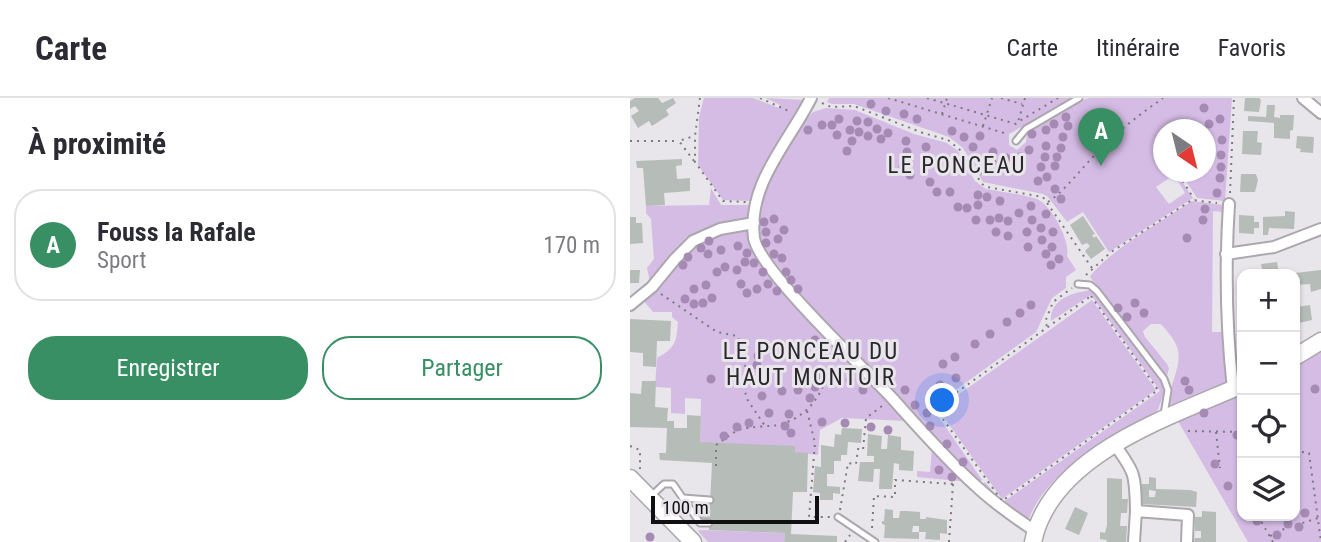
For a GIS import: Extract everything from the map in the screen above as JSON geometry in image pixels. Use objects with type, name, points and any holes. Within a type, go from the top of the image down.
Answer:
[{"type":"street","points":[[1303,98],[1321,113]]},
{"type":"street","points":[[814,99],[761,183],[754,223],[758,250],[780,280],[925,436],[976,487],[1034,536],[1041,513],[1059,489],[1080,470],[1115,445],[1165,418],[1237,387]]},
{"type":"street","points":[[1229,204],[1226,332],[1237,382]]},
{"type":"street","points":[[630,305],[652,287],[685,246],[720,229],[754,223]]},
{"type":"street","points":[[1226,254],[1274,247],[1321,229]]},
{"type":"street","points":[[1300,354],[1321,341]]},
{"type":"street","points":[[1115,445],[1135,478],[1134,542]]},
{"type":"street","points":[[632,480],[685,542]]},
{"type":"street","points":[[648,500],[693,542]]},
{"type":"street","points":[[1136,511],[1188,515],[1187,542]]},
{"type":"lane","points":[[1016,141],[1026,129],[1079,98]]},
{"type":"lane","points":[[1078,284],[1090,285],[1097,291],[1164,379],[1168,390],[1165,418]]},
{"type":"lane","points":[[648,500],[667,483],[673,484],[699,523],[709,523]]},
{"type":"lane","points":[[683,498],[710,500]]},
{"type":"lane","points":[[838,517],[873,541]]},
{"type":"path","points":[[695,162],[700,98]]},
{"type":"path","points":[[760,98],[801,116]]},
{"type":"path","points":[[888,98],[1004,133]]},
{"type":"path","points":[[909,104],[911,98]]},
{"type":"path","points":[[927,98],[1016,124],[1058,98]]},
{"type":"path","points":[[942,114],[947,98]]},
{"type":"path","points":[[983,126],[992,98]]},
{"type":"path","points":[[1001,98],[1023,104]]},
{"type":"path","points":[[1018,122],[1024,98]]},
{"type":"path","points":[[1048,202],[1065,190],[1100,149],[1127,124],[1163,98]]},
{"type":"path","points":[[1048,327],[1045,322],[1046,315],[1053,302],[1122,245],[1194,200],[1229,204],[1234,98]]},
{"type":"path","points":[[814,99],[831,107],[854,106],[948,140],[960,150],[982,184],[1043,197],[1092,268]]},
{"type":"path","points":[[630,141],[679,141],[695,136]]},
{"type":"path","points":[[679,141],[723,201],[757,203]]},
{"type":"path","points":[[1183,182],[1194,200]]},
{"type":"path","points":[[652,287],[717,332],[737,336],[746,355],[744,388],[747,399],[765,427]]},
{"type":"path","points":[[1091,296],[1158,390],[1002,501],[935,408],[1048,327],[1091,296]]},
{"type":"path","points":[[716,466],[716,445],[740,430],[795,419],[807,411],[826,382],[834,338]]},
{"type":"path","points":[[807,411],[815,443],[808,517],[838,517],[848,463],[856,464],[858,449],[863,450],[866,418],[892,398]]},
{"type":"path","points":[[1188,431],[1237,432]]},
{"type":"path","points":[[1216,432],[1220,468]]},
{"type":"path","points":[[630,446],[640,450],[639,471],[632,480]]},
{"type":"path","points":[[1300,452],[1309,453],[1321,542]]},
{"type":"path","points":[[873,541],[874,496],[895,497],[895,480],[976,487]]},
{"type":"path","points":[[949,542],[953,484]]},
{"type":"path","points":[[1270,536],[1284,528],[1319,518]]},
{"type":"path","points":[[1261,521],[1273,542]]},
{"type":"shaded area","points":[[704,98],[753,98],[779,108],[780,105],[766,98],[805,100],[755,184],[752,201],[723,200],[698,165],[699,117]]},
{"type":"shaded area","points":[[829,98],[1073,98],[1009,134],[1009,145],[1017,150],[1026,142],[1027,132],[1070,104],[1089,98],[1232,98],[1225,201],[1197,198],[1187,182],[1216,182],[1216,119],[1153,119],[1153,182],[1163,182],[1156,187],[1169,204],[1185,193],[1179,182],[1182,182],[1193,198],[1109,252],[1083,212],[1067,222],[1043,194],[983,182],[963,148],[949,137],[854,104],[827,102]]},
{"type":"shaded area","points":[[826,108],[855,110],[914,134],[947,143],[958,151],[975,181],[986,189],[1037,199],[1048,208],[1063,233],[1067,256],[1076,270],[1066,277],[1066,288],[1052,298],[1036,332],[932,407],[982,480],[977,484],[823,320],[763,248],[758,225],[767,181],[803,122],[813,112]]},
{"type":"shaded area","points":[[711,188],[721,205],[751,205],[749,219],[689,239],[677,248],[650,282],[647,268],[654,259],[651,219],[646,213],[646,206],[709,205]]},
{"type":"shaded area","points":[[1192,201],[1224,205],[1223,212],[1213,211],[1212,332],[1223,332],[1229,385],[1170,408],[1170,392],[1179,354],[1174,340],[1161,324],[1151,324],[1143,331],[1167,364],[1167,376],[1090,277],[1122,247]]},
{"type":"shaded area","points":[[747,229],[751,248],[758,259],[906,421],[842,418],[820,430],[818,455],[700,442],[701,399],[685,398],[685,414],[671,413],[671,388],[655,387],[657,358],[674,344],[678,322],[672,317],[672,312],[653,312],[643,300],[697,245],[710,238]]},
{"type":"shaded area","points":[[1092,290],[1157,372],[1165,390],[1157,412],[1082,457],[1049,486],[1028,521],[1001,505],[979,487],[985,482],[1002,503],[1160,391],[1091,295],[1051,321],[1051,313],[1058,302],[1071,295]]},
{"type":"shaded area","points":[[1092,300],[1156,390],[1002,499],[938,409]]},
{"type":"shaded area","points":[[1321,349],[1321,542],[1248,542],[1178,421],[1237,394],[1237,521],[1300,521],[1300,363]]},
{"type":"shaded area","points":[[932,449],[969,482],[917,477],[917,471],[930,472]]},
{"type":"shaded area","points":[[698,531],[785,533],[784,542],[708,542]]},
{"type":"building","points":[[635,98],[658,98],[662,103],[673,98],[676,103],[666,110],[669,115],[652,126],[649,121],[638,128],[631,116],[639,111],[635,106],[630,109],[630,101]]},
{"type":"building","points":[[1245,98],[1261,100],[1259,112],[1244,111]]},
{"type":"building","points":[[1267,105],[1275,105],[1274,117],[1294,115],[1290,139],[1274,138],[1274,123],[1248,121],[1248,116],[1266,117]]},
{"type":"building","points":[[1243,131],[1258,131],[1257,142],[1262,143],[1261,155],[1242,154]]},
{"type":"building","points":[[1297,136],[1314,137],[1313,153],[1300,152],[1301,149],[1296,148]]},
{"type":"building","points":[[682,159],[682,165],[676,166],[677,179],[690,178],[690,191],[664,193],[665,205],[646,206],[643,168],[637,168],[636,161]]},
{"type":"building","points":[[1241,174],[1256,174],[1258,180],[1255,192],[1240,192]]},
{"type":"building","points":[[1285,211],[1295,212],[1294,229],[1269,228],[1268,235],[1263,235],[1263,217],[1285,216]]},
{"type":"building","points":[[1239,215],[1254,216],[1254,222],[1259,222],[1259,228],[1254,228],[1254,234],[1239,233]]},
{"type":"building","points":[[1083,216],[1095,234],[1092,235],[1094,238],[1096,236],[1105,249],[1091,259],[1085,251],[1090,246],[1087,243],[1082,245],[1070,225]]},
{"type":"building","points":[[630,217],[636,217],[636,223],[642,223],[643,243],[630,244]]},
{"type":"building","points":[[1277,262],[1278,269],[1262,269],[1261,264]]},
{"type":"building","points":[[630,270],[640,270],[639,283],[630,283]]},
{"type":"building","points":[[1321,270],[1321,289],[1311,292],[1310,284],[1300,285],[1300,272]]},
{"type":"building","points":[[1310,305],[1312,320],[1300,323],[1300,307]]},
{"type":"building","points":[[630,319],[671,321],[670,341],[657,341],[656,367],[643,366],[643,353],[630,352]]},
{"type":"building","points":[[642,381],[656,381],[655,407],[668,408],[667,421],[674,421],[674,428],[687,428],[687,415],[701,416],[700,442],[795,446],[795,452],[808,453],[807,492],[793,492],[791,534],[837,536],[837,542],[784,542],[785,533],[709,530],[709,521],[701,520],[697,514],[697,504],[710,504],[712,463],[660,460],[659,453],[666,453],[667,428],[630,427],[630,393],[641,394]]},
{"type":"building","points":[[842,428],[862,429],[861,443],[848,442],[847,455],[841,455],[841,461],[834,461],[834,474],[827,474],[827,486],[840,487],[840,494],[833,493],[833,500],[820,500],[820,493],[813,492],[815,466],[821,467],[821,445],[834,447],[835,434],[841,435]]},
{"type":"building","points":[[868,434],[882,436],[881,449],[887,449],[888,435],[901,437],[901,450],[914,451],[913,471],[899,470],[899,464],[894,463],[892,489],[879,489],[880,469],[874,469],[873,482],[858,481],[860,462],[874,462],[874,456],[867,456]]},
{"type":"building","points":[[1149,477],[1156,478],[1156,489],[1197,492],[1196,507],[1141,504],[1142,484],[1149,484]],"holes":[[[1149,490],[1156,491],[1155,497],[1149,497]]]},
{"type":"building","points":[[1107,478],[1122,479],[1122,499],[1128,499],[1127,513],[1121,513],[1120,526],[1127,526],[1126,542],[1106,542],[1107,540],[1100,539],[1100,532],[1105,533],[1107,525]]},
{"type":"building","points":[[1075,507],[1088,513],[1079,535],[1065,529]]},
{"type":"building","points":[[885,509],[893,510],[893,518],[899,518],[900,511],[906,511],[920,512],[920,519],[926,517],[947,520],[947,534],[940,533],[940,540],[925,539],[926,532],[919,532],[919,539],[884,538],[885,525],[882,521]],"holes":[[[913,526],[919,526],[919,532],[912,532]]]},
{"type":"building","points":[[1202,511],[1216,512],[1216,542],[1194,542],[1195,538],[1201,538],[1201,531],[1195,531],[1195,517],[1202,517]]},
{"type":"place","name":"Fouss la Rafale","points":[[1101,166]]},
{"type":"district","name":"LE PONCEAU","points":[[957,165]]},
{"type":"district","name":"LE PONCEAU DU HAUT MONTOIR","points":[[811,364]]}]
